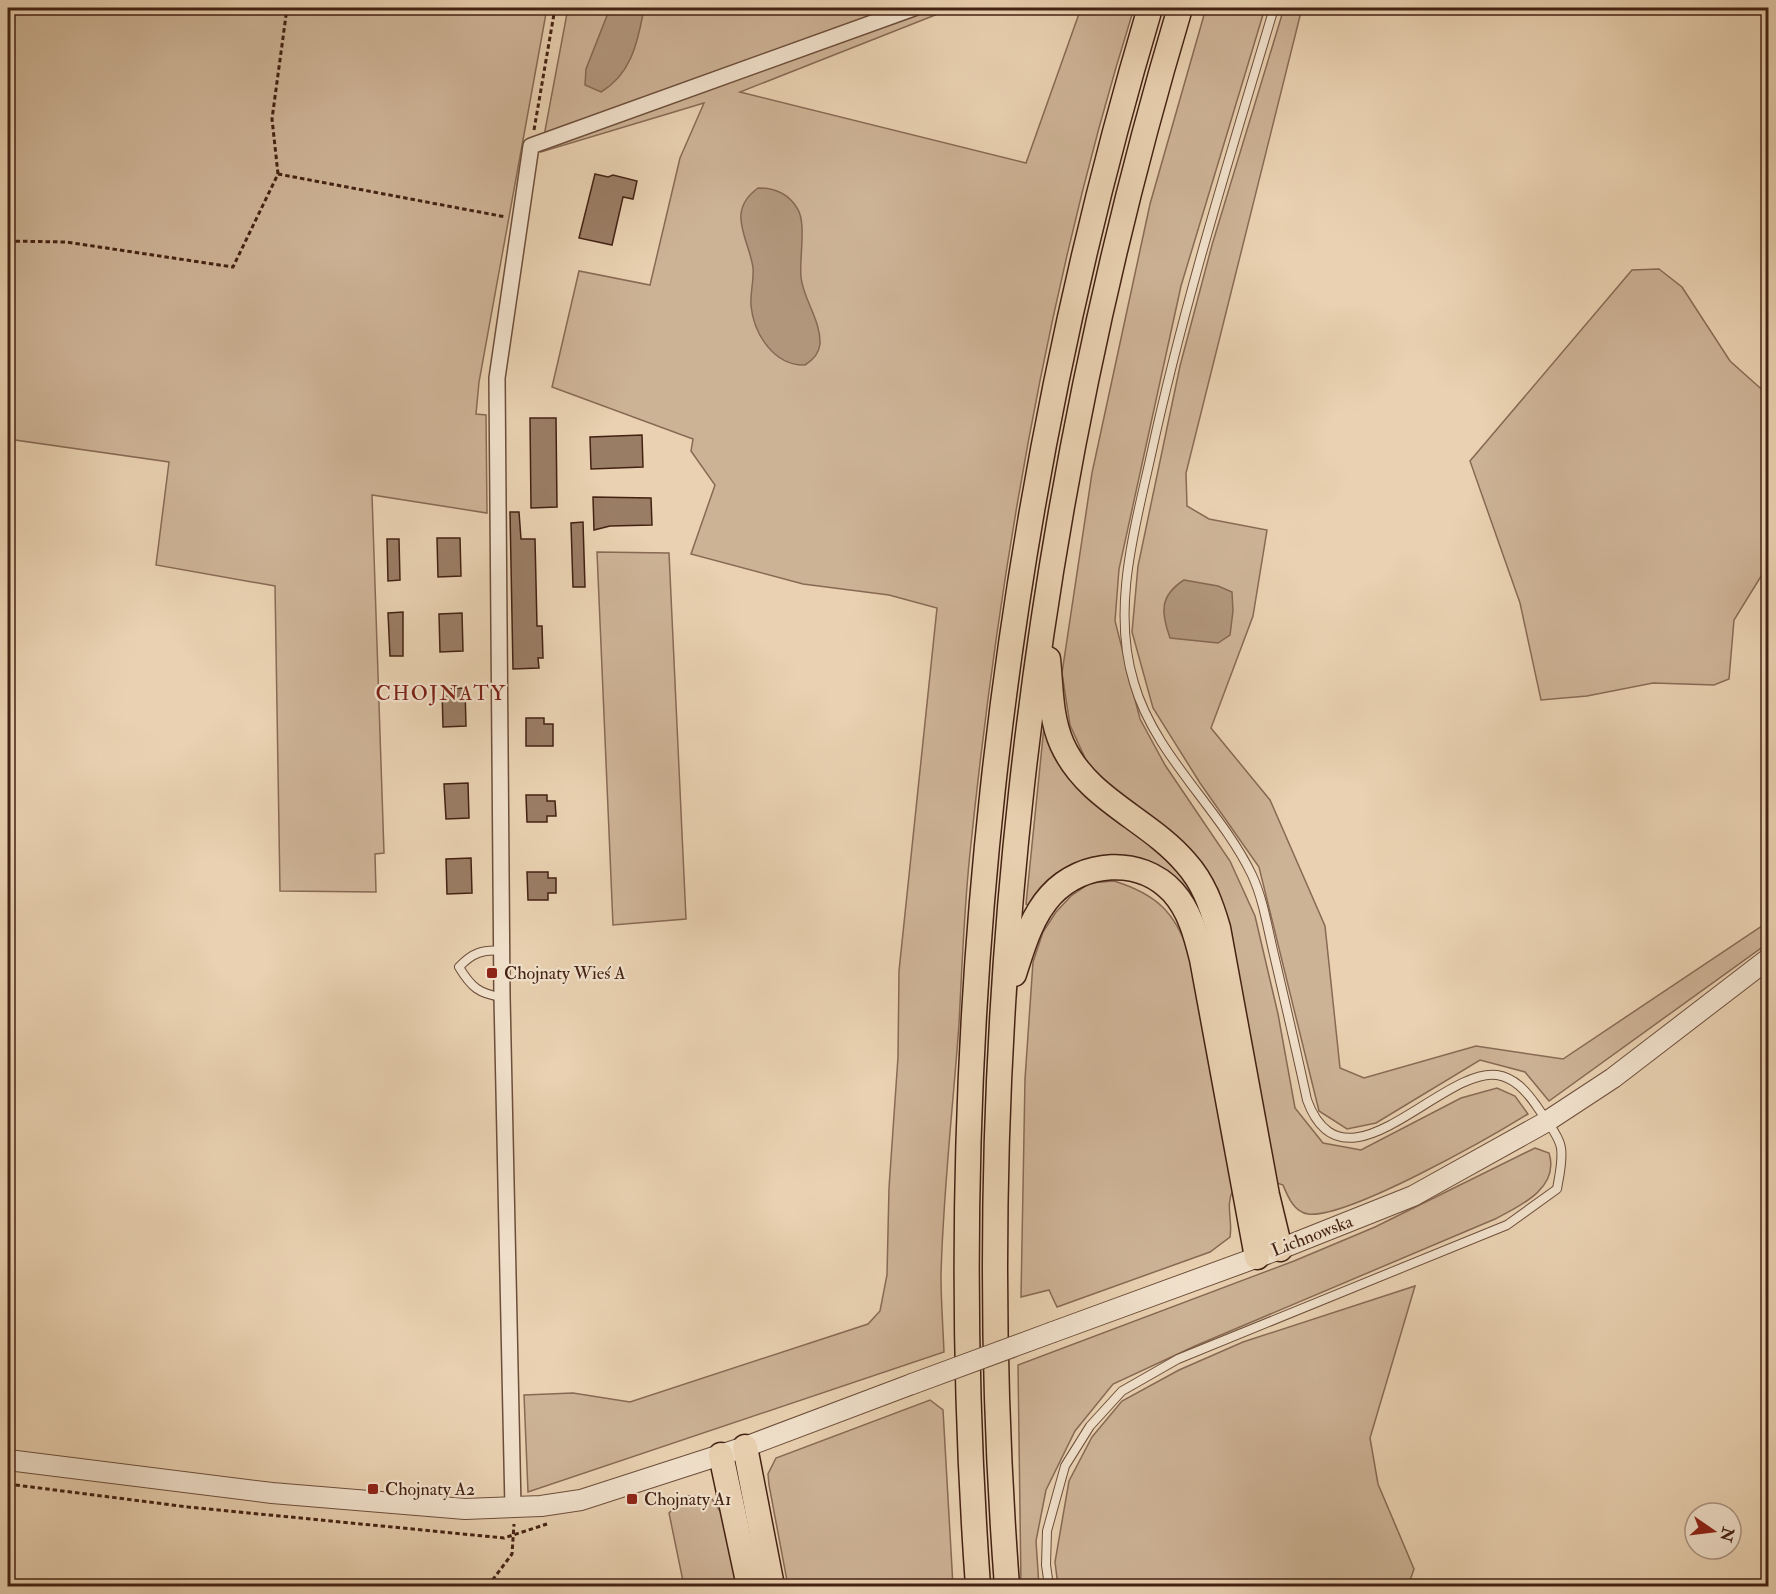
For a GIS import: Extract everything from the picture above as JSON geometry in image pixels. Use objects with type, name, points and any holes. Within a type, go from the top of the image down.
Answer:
[{"type":"main road","points":[[978,1587],[970,1430],[967,1217],[975,1003],[993,790],[1012,636],[1043,449],[1089,236],[1150,8]]},
{"type":"main road","points":[[1006,1587],[999,1450],[995,1284],[996,1160],[1003,1011],[1022,789],[1045,612],[1072,451],[1107,282],[1180,8]]},
{"type":"main road","points":[[1045,612],[1053,715],[1067,753],[1078,771],[1096,791],[1167,844],[1185,862],[1200,881],[1213,912],[1280,1249]]},
{"type":"main road","points":[[1003,1011],[1028,932],[1043,905],[1060,886],[1077,875],[1102,867],[1123,867],[1150,875],[1172,891],[1188,915],[1202,959],[1257,1257]]},
{"type":"main road","points":[[745,1447],[772,1587]]},
{"type":"main road","points":[[721,1455],[749,1587]]},
{"type":"street","points":[[513,1508],[502,997],[497,378],[531,146],[914,8]]},
{"type":"street","name":"Lichnowska","points":[[8,1460],[272,1493],[465,1509],[513,1508],[581,1500],[745,1447],[1280,1249],[1413,1196],[1546,1122],[1613,1078],[1768,959]]},
{"type":"lane","points":[[1049,1587],[1047,1531],[1065,1466],[1090,1426],[1122,1391],[1178,1359],[1507,1225],[1557,1189],[1561,1147],[1527,1094],[1514,1081],[1499,1075],[1485,1074],[1471,1077],[1420,1109],[1364,1137],[1338,1135],[1324,1129],[1316,1120],[1307,1100],[1263,910],[1251,874],[1155,732],[1134,686],[1126,656],[1125,596],[1131,555],[1163,399],[1192,285],[1274,8]]},
{"type":"lane","points":[[502,951],[486,950],[469,956],[459,967],[470,985],[488,995],[502,997]]},
{"type":"path","points":[[8,241],[66,242],[233,267],[278,174],[272,119],[287,8]]},
{"type":"path","points":[[531,146],[555,8]]},
{"type":"path","points":[[278,174],[521,220]]},
{"type":"path","points":[[8,1484],[188,1507],[504,1538],[556,1521]]},
{"type":"path","points":[[488,1587],[512,1554],[513,1508]]},
{"type":"shaded area","points":[[8,8],[547,8],[479,382],[476,414],[486,415],[487,513],[372,495],[384,853],[375,854],[376,892],[280,891],[275,586],[156,565],[169,462],[8,439]]},
{"type":"shaded area","points":[[568,8],[953,8],[740,92],[1026,163],[1081,8],[1134,8],[1104,110],[1053,319],[1012,533],[996,641],[966,896],[959,1024],[942,1244],[944,1352],[528,1492],[524,1395],[573,1393],[630,1402],[868,1324],[880,1311],[887,1275],[889,1188],[898,1057],[899,971],[937,608],[889,595],[803,584],[691,554],[715,485],[691,451],[693,439],[552,387],[579,271],[650,285],[680,158],[704,103],[541,152]]},
{"type":"shaded area","points":[[610,8],[637,8],[643,14],[631,58],[619,77],[601,92],[585,85],[586,69]]},
{"type":"shaded area","points":[[1206,8],[1265,8],[1181,286],[1119,569],[1115,621],[1140,719],[1165,765],[1230,861],[1255,916],[1278,1014],[1295,1108],[1323,1143],[1361,1150],[1461,1098],[1497,1088],[1515,1096],[1528,1114],[1484,1140],[1385,1191],[1354,1204],[1327,1212],[1308,1214],[1295,1207],[1283,1185],[1274,1182],[1231,930],[1218,889],[1187,846],[1090,769],[1070,725],[1062,673],[1092,473],[1150,204]]},
{"type":"shaded area","points":[[1284,8],[1302,8],[1186,473],[1187,506],[1209,519],[1267,530],[1253,616],[1211,728],[1270,800],[1325,926],[1340,1068],[1364,1078],[1476,1046],[1563,1059],[1768,922],[1768,943],[1549,1101],[1525,1072],[1480,1060],[1376,1123],[1347,1129],[1319,1111],[1259,867],[1200,783],[1153,708],[1132,632],[1138,566],[1180,366],[1212,245]]},
{"type":"shaded area","points":[[758,188],[775,190],[785,195],[800,214],[802,285],[820,335],[818,351],[805,365],[794,364],[775,354],[761,337],[753,317],[751,301],[753,268],[741,216],[748,197]]},
{"type":"shaded area","points":[[1659,269],[1682,287],[1730,361],[1768,395],[1768,565],[1734,620],[1729,679],[1714,685],[1653,683],[1587,696],[1541,700],[1520,603],[1470,461],[1632,270]]},
{"type":"shaded area","points":[[597,552],[669,553],[686,919],[613,925]]},
{"type":"shaded area","points":[[1184,580],[1218,586],[1232,592],[1233,611],[1230,635],[1218,643],[1170,638],[1164,606],[1170,592]]},
{"type":"shaded area","points":[[1045,717],[1163,850],[1202,904],[1209,964],[1166,873],[1148,862],[1129,856],[1109,855],[1090,858],[1054,875],[1040,888],[1028,905],[1026,904]]},
{"type":"shaded area","points":[[1114,881],[1141,892],[1162,906],[1177,926],[1189,953],[1233,1190],[1229,1207],[1230,1237],[1210,1252],[1057,1307],[1049,1290],[1021,1297],[1025,1079],[1033,962],[1043,932],[1056,912],[1071,896],[1090,883]]},
{"type":"shaded area","points":[[1535,1148],[1549,1153],[1551,1165],[1549,1176],[1536,1194],[1516,1208],[1495,1219],[1195,1346],[1113,1384],[1075,1431],[1046,1490],[1036,1541],[1039,1586],[1021,1586],[1018,1365],[1294,1261],[1375,1227]]},
{"type":"shaded area","points":[[1415,1286],[1370,1438],[1378,1484],[1414,1569],[1408,1586],[1058,1586],[1055,1562],[1069,1481],[1092,1437],[1122,1401],[1179,1370],[1243,1342]]},
{"type":"shaded area","points":[[930,1400],[943,1410],[953,1586],[788,1586],[769,1485],[768,1474],[776,1458]]},
{"type":"shaded area","points":[[686,1496],[710,1496],[726,1520],[739,1586],[684,1586],[669,1513]]},
{"type":"building","points":[[595,174],[608,177],[613,175],[637,181],[633,199],[623,197],[612,245],[579,238]]},
{"type":"building","points":[[530,418],[556,418],[557,507],[531,508]]},
{"type":"building","points":[[642,435],[643,467],[591,469],[590,437]]},
{"type":"building","points":[[593,497],[651,498],[652,525],[610,526],[594,530]]},
{"type":"building","points":[[510,512],[519,512],[521,539],[535,539],[537,626],[542,626],[543,658],[538,658],[539,668],[513,669]]},
{"type":"building","points":[[583,522],[585,587],[573,587],[571,523]]},
{"type":"building","points":[[437,538],[460,538],[461,576],[438,577]]},
{"type":"building","points":[[387,539],[399,539],[400,580],[388,581]]},
{"type":"building","points":[[403,612],[403,656],[390,656],[388,613]]},
{"type":"building","points":[[462,613],[463,651],[440,652],[439,614]]},
{"type":"building","points":[[465,688],[466,726],[443,727],[442,689]]},
{"type":"building","points":[[526,718],[544,718],[544,724],[553,724],[553,746],[526,746]]},
{"type":"building","points":[[468,783],[469,818],[446,819],[444,784]]},
{"type":"building","points":[[526,795],[547,795],[547,801],[555,801],[556,816],[547,816],[547,822],[527,822]]},
{"type":"building","points":[[471,858],[472,893],[447,894],[446,859]]},
{"type":"building","points":[[527,872],[548,872],[548,878],[556,878],[556,893],[548,893],[548,900],[528,900]]},
{"type":"place","name":"Chojnaty Wieś A","points":[[492,973]]},
{"type":"place","name":"Chojnaty A2","points":[[373,1489]]},
{"type":"place","name":"Chojnaty A1","points":[[632,1499]]},
{"type":"district","name":"CHOJNATY","points":[[441,693]]}]
